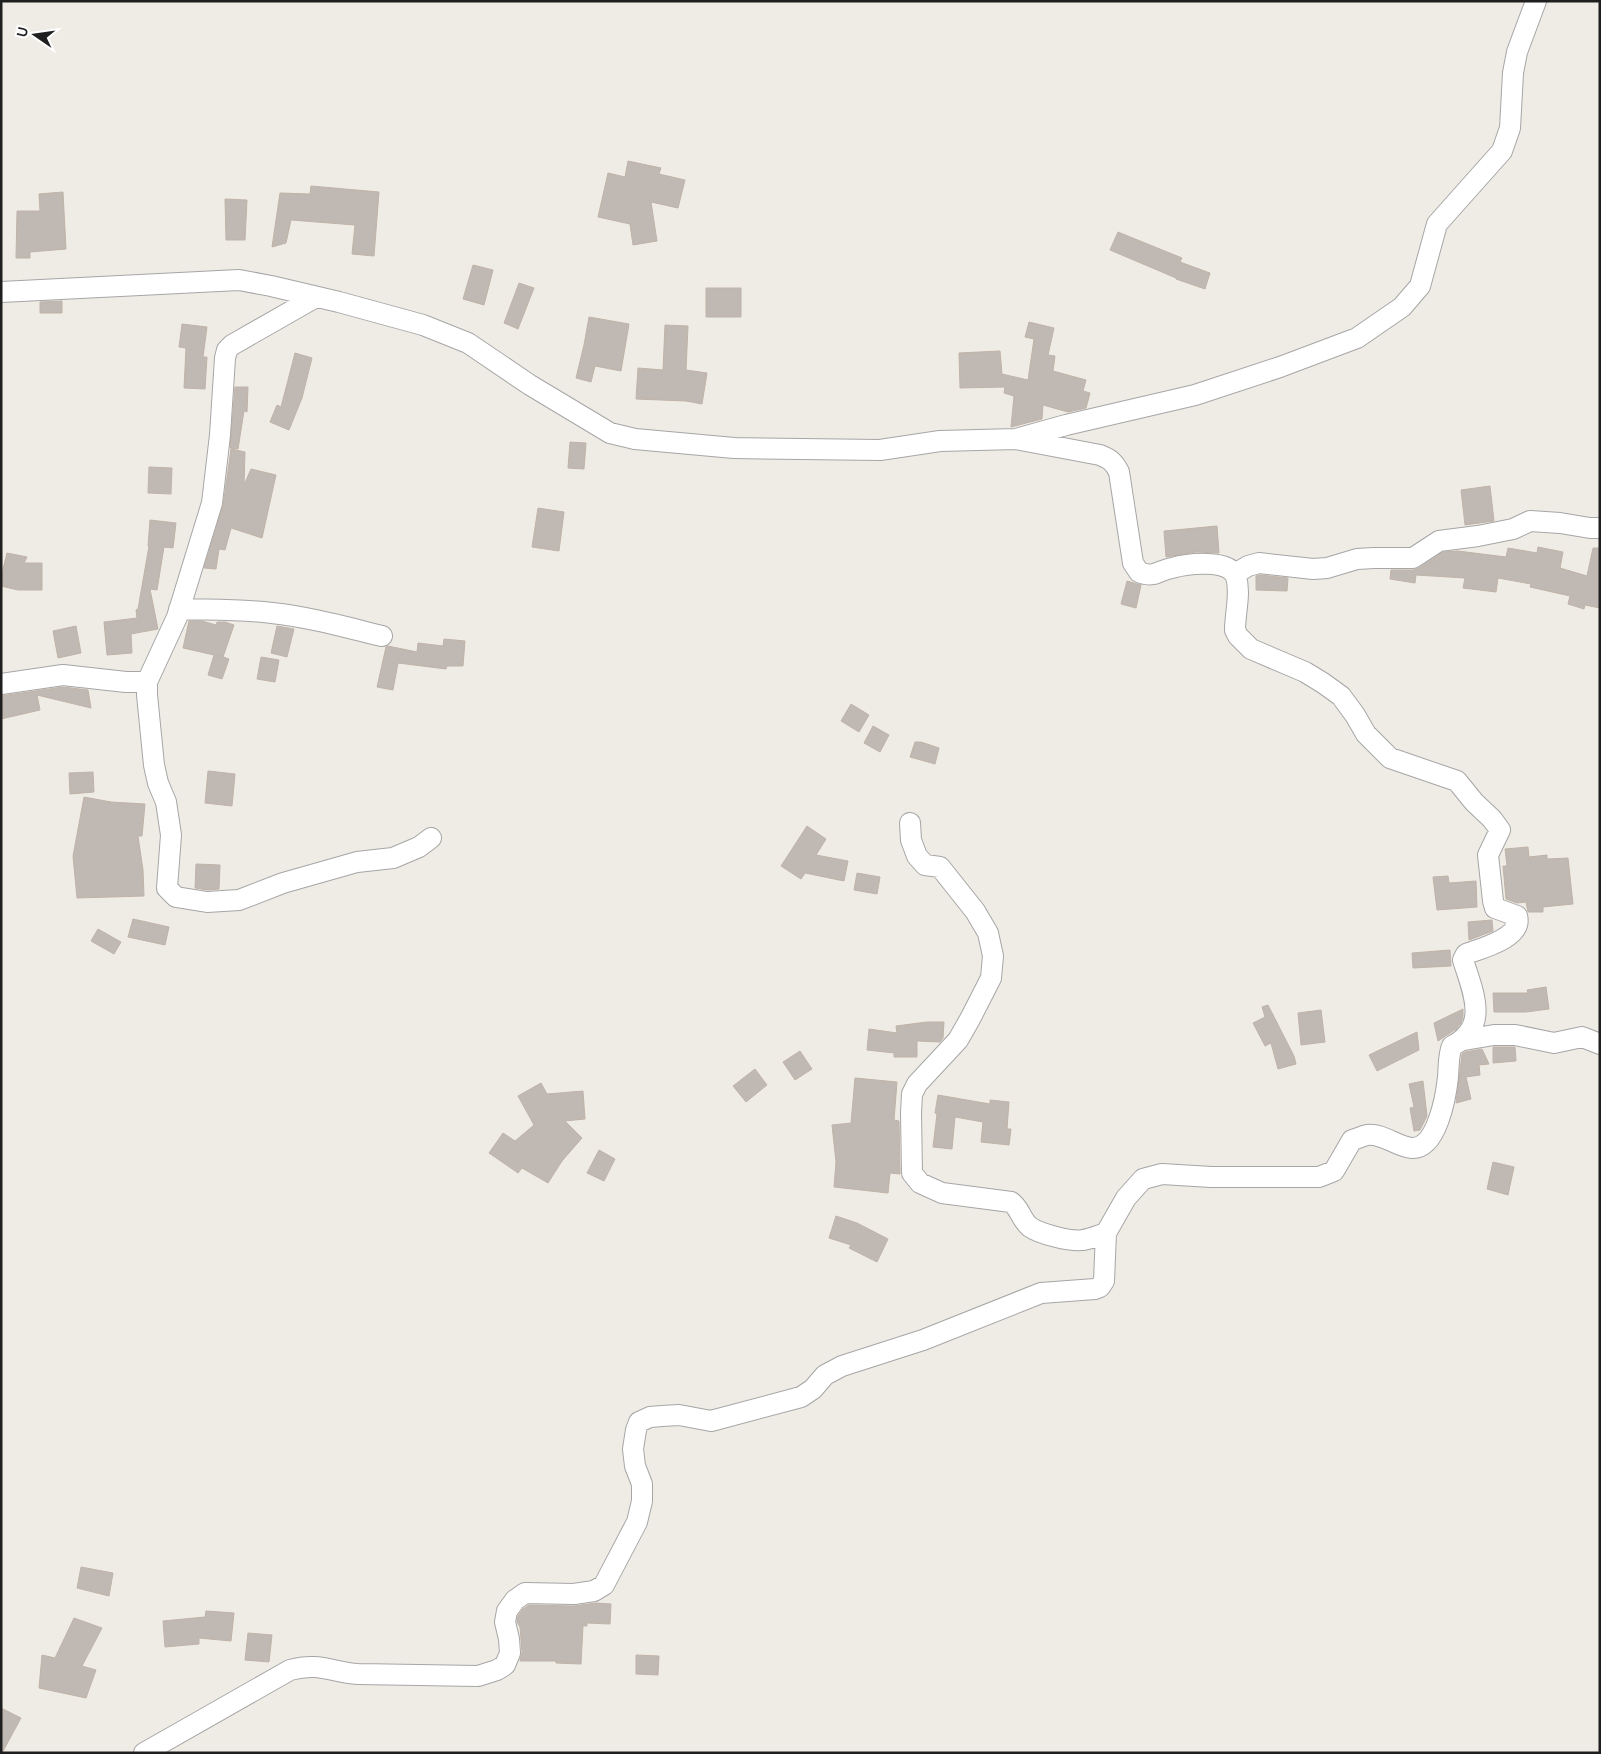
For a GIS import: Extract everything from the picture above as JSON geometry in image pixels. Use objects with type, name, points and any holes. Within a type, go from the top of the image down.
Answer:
[{"type":"street","points":[[1016,439],[1066,425],[1195,395],[1280,367],[1357,338],[1402,307],[1420,286],[1438,224],[1502,151],[1510,128],[1513,73],[1517,52],[1536,1]]},
{"type":"street","points":[[1,292],[239,280],[316,296],[423,325],[468,343],[530,386],[610,433],[635,439],[734,448],[880,450],[940,441],[1016,439],[1109,458],[1115,464],[1118,472],[1133,564],[1138,572],[1153,574],[1178,566],[1210,564],[1226,567],[1235,574],[1238,596],[1235,630],[1243,643],[1251,649],[1304,672],[1323,683],[1344,700],[1366,734],[1390,758],[1457,781],[1500,830],[1488,855],[1493,900],[1495,908],[1517,916],[1518,922],[1516,929],[1509,937],[1466,954],[1463,960],[1477,1014],[1474,1027],[1464,1040]]},
{"type":"street","points":[[316,296],[232,345],[225,358],[220,435],[212,503],[179,609],[148,682],[147,695],[154,765],[158,783],[166,802],[171,835],[167,888],[176,897],[207,902],[239,900],[283,883],[358,862],[392,858],[419,847],[431,838]]},
{"type":"street","points":[[1235,574],[1248,566],[1259,563],[1313,569],[1327,568],[1357,559],[1414,558],[1439,541],[1513,529],[1530,521],[1600,528]]},
{"type":"street","points":[[179,609],[271,612],[311,618],[382,636]]},
{"type":"street","points":[[1,684],[63,675],[126,682],[148,682]]},
{"type":"street","points":[[910,822],[912,840],[917,856],[925,865],[940,867],[976,911],[988,933],[994,956],[991,978],[958,1040],[916,1084],[912,1094],[912,1173],[920,1183],[942,1193],[1011,1202],[1017,1205],[1022,1216],[1030,1226],[1044,1234],[1068,1240],[1083,1240],[1106,1233]]},
{"type":"street","points":[[144,1753],[290,1670],[314,1666],[342,1673],[478,1676],[497,1670],[505,1665],[510,1653],[505,1622],[507,1611],[515,1600],[525,1593],[574,1594],[594,1592],[604,1585],[613,1571],[621,1550],[637,1522],[642,1501],[642,1484],[635,1466],[633,1449],[639,1422],[650,1417],[679,1415],[711,1421],[801,1396],[813,1389],[825,1375],[842,1366],[924,1340],[1041,1294],[1100,1287],[1104,1280],[1106,1233],[1126,1198],[1143,1179],[1162,1174],[1211,1177],[1319,1177],[1334,1171],[1352,1140],[1368,1135],[1414,1148],[1426,1144],[1434,1133],[1442,1109],[1452,1046],[1464,1040],[1494,1035],[1515,1035],[1554,1043],[1582,1037],[1600,1044]]},
{"type":"building","points":[[628,161],[661,168],[659,174],[685,180],[678,208],[651,202],[657,241],[633,245],[630,224],[598,217],[608,173],[625,177]]},
{"type":"building","points":[[311,186],[379,192],[374,256],[352,254],[355,225],[291,220],[286,243],[272,247],[280,193],[310,194]]},
{"type":"building","points":[[63,192],[66,249],[30,252],[30,258],[16,258],[17,211],[40,211],[39,194]]},
{"type":"building","points":[[225,199],[247,200],[245,240],[226,240]]},
{"type":"building","points":[[1118,232],[1182,258],[1180,262],[1210,273],[1205,289],[1176,279],[1110,250]]},
{"type":"building","points":[[473,265],[493,270],[484,305],[463,299]]},
{"type":"building","points":[[519,283],[534,288],[518,329],[504,323]]},
{"type":"building","points":[[706,288],[741,288],[741,317],[706,317]]},
{"type":"building","points":[[62,301],[62,313],[40,313],[40,302]]},
{"type":"building","points":[[589,317],[629,324],[621,371],[595,366],[591,382],[576,378]]},
{"type":"building","points":[[1029,322],[1054,328],[1048,355],[1055,356],[1053,371],[1086,380],[1083,391],[1090,393],[1086,408],[1068,412],[1043,405],[1042,419],[1011,427],[1014,396],[1004,393],[1005,387],[960,388],[959,353],[1000,351],[1002,374],[1028,380],[1034,339],[1025,337]]},
{"type":"building","points":[[182,324],[207,327],[203,357],[207,357],[205,389],[184,388],[186,348],[179,347]]},
{"type":"building","points":[[665,325],[688,326],[686,370],[707,373],[702,404],[686,401],[636,399],[638,368],[663,370]]},
{"type":"building","points":[[295,353],[312,358],[302,398],[289,430],[270,422],[277,405],[281,407]]},
{"type":"building","points":[[235,387],[248,387],[247,412],[244,411],[238,449],[230,448]]},
{"type":"building","points":[[570,442],[586,443],[584,469],[568,468]]},
{"type":"building","points":[[231,449],[245,452],[244,485],[251,469],[276,475],[262,538],[231,528],[225,550],[219,549],[216,569],[204,568],[223,506]]},
{"type":"building","points":[[149,467],[172,468],[171,494],[148,493]]},
{"type":"building","points":[[1490,486],[1494,521],[1465,525],[1461,490]]},
{"type":"building","points":[[538,508],[564,512],[559,551],[532,547]]},
{"type":"building","points":[[150,520],[176,523],[173,548],[164,547],[157,590],[150,589],[158,629],[131,634],[132,653],[107,655],[104,622],[137,618],[136,610],[138,609],[149,546]]},
{"type":"building","points":[[1217,526],[1219,553],[1196,552],[1166,557],[1164,531]]},
{"type":"building","points":[[1538,547],[1563,552],[1560,568],[1587,576],[1593,548],[1600,548],[1600,608],[1585,605],[1584,609],[1568,604],[1570,596],[1530,587],[1531,584],[1498,578],[1496,592],[1463,588],[1465,578],[1416,575],[1415,583],[1390,579],[1391,570],[1413,570],[1419,568],[1443,552],[1458,551],[1506,557],[1508,548],[1537,553]]},
{"type":"building","points":[[7,553],[27,557],[24,563],[42,563],[42,590],[18,590],[1,586],[1,577]]},
{"type":"building","points":[[1256,576],[1288,578],[1287,591],[1256,590]]},
{"type":"building","points":[[1127,581],[1141,585],[1136,608],[1121,604]]},
{"type":"building","points":[[189,621],[202,621],[216,625],[217,622],[225,622],[234,625],[223,657],[229,659],[222,679],[208,675],[214,655],[183,648]]},
{"type":"building","points":[[76,626],[81,653],[58,658],[53,631]]},
{"type":"building","points":[[277,626],[294,629],[287,657],[271,653]]},
{"type":"building","points":[[444,639],[465,641],[463,666],[447,666],[446,669],[398,663],[393,690],[377,687],[386,647],[417,652],[418,643],[443,646]]},
{"type":"building","points":[[261,657],[279,660],[275,682],[257,679]]},
{"type":"building","points":[[63,687],[88,690],[91,708],[37,695],[40,710],[1,719],[1,696]]},
{"type":"building","points":[[851,704],[869,715],[859,732],[841,721]]},
{"type":"building","points":[[873,726],[889,735],[880,752],[864,743]]},
{"type":"building","points":[[915,742],[939,748],[935,764],[910,757]]},
{"type":"building","points":[[208,771],[235,774],[232,806],[205,803]]},
{"type":"building","points":[[93,772],[94,792],[70,794],[69,773]]},
{"type":"building","points":[[84,797],[111,802],[145,804],[142,836],[138,836],[143,870],[144,896],[77,898],[73,856]]},
{"type":"building","points":[[807,826],[826,839],[816,855],[848,861],[844,881],[805,873],[801,879],[781,866]]},
{"type":"building","points":[[1528,847],[1529,857],[1547,855],[1547,859],[1568,858],[1573,904],[1543,907],[1543,912],[1528,912],[1526,902],[1517,903],[1506,899],[1503,866],[1507,866],[1505,849]]},
{"type":"building","points":[[196,864],[220,865],[219,889],[195,888]]},
{"type":"building","points":[[857,873],[880,877],[877,894],[854,890]]},
{"type":"building","points":[[1448,876],[1449,883],[1476,881],[1477,907],[1437,910],[1433,877]]},
{"type":"building","points":[[133,919],[169,927],[165,945],[128,937]]},
{"type":"building","points":[[1492,920],[1493,931],[1469,940],[1468,922]]},
{"type":"building","points":[[98,929],[121,942],[114,954],[91,941]]},
{"type":"building","points":[[1450,950],[1451,966],[1413,968],[1412,953]]},
{"type":"building","points":[[1546,987],[1549,1009],[1526,1012],[1494,1012],[1493,993],[1528,993],[1527,990]]},
{"type":"building","points":[[1268,1005],[1294,1056],[1296,1064],[1278,1069],[1271,1043],[1265,1046],[1253,1023],[1265,1017],[1262,1007]]},
{"type":"building","points":[[1463,1009],[1461,1023],[1456,1029],[1438,1041],[1434,1023]]},
{"type":"building","points":[[1321,1010],[1325,1042],[1301,1045],[1298,1013]]},
{"type":"building","points":[[944,1022],[943,1038],[940,1042],[917,1041],[917,1057],[894,1057],[894,1053],[867,1050],[869,1029],[897,1033],[896,1026]]},
{"type":"building","points":[[1417,1032],[1419,1050],[1377,1071],[1369,1055]]},
{"type":"building","points":[[1493,1047],[1515,1047],[1516,1061],[1493,1063]]},
{"type":"building","points":[[1482,1049],[1489,1064],[1479,1065],[1480,1075],[1466,1077],[1471,1099],[1456,1103],[1462,1054]]},
{"type":"building","points":[[800,1051],[812,1069],[795,1080],[783,1062]]},
{"type":"building","points":[[755,1069],[767,1085],[746,1102],[733,1086]]},
{"type":"building","points":[[855,1078],[897,1082],[894,1120],[899,1121],[900,1174],[890,1173],[888,1193],[834,1187],[836,1162],[832,1125],[851,1123]]},
{"type":"building","points":[[1423,1081],[1427,1116],[1420,1130],[1414,1131],[1410,1108],[1414,1107],[1409,1084]]},
{"type":"building","points":[[541,1083],[547,1094],[583,1091],[585,1119],[565,1121],[582,1138],[562,1161],[548,1183],[522,1168],[518,1173],[489,1153],[503,1133],[515,1141],[534,1125],[518,1096]]},
{"type":"building","points":[[938,1095],[990,1104],[990,1100],[1009,1102],[1007,1129],[1011,1129],[1009,1145],[981,1142],[983,1122],[955,1117],[952,1149],[933,1147]]},
{"type":"building","points":[[599,1150],[615,1159],[604,1181],[587,1173]]},
{"type":"building","points":[[1493,1162],[1514,1167],[1508,1195],[1487,1189]]},
{"type":"building","points":[[836,1216],[857,1223],[888,1239],[877,1262],[849,1248],[851,1245],[829,1238]]},
{"type":"building","points":[[81,1567],[113,1573],[109,1596],[77,1588]]},
{"type":"building","points":[[596,1603],[611,1604],[610,1624],[587,1623],[587,1626],[583,1626],[581,1664],[556,1663],[556,1661],[520,1661],[522,1652],[520,1627],[517,1622],[518,1616],[523,1609],[529,1605],[574,1606]]},
{"type":"building","points":[[206,1611],[234,1613],[231,1641],[199,1638],[199,1644],[165,1647],[163,1621],[205,1617]]},
{"type":"building","points":[[74,1618],[102,1628],[82,1666],[96,1670],[86,1698],[39,1688],[42,1655],[55,1658]]},
{"type":"building","points":[[248,1633],[272,1635],[269,1662],[245,1660]]},
{"type":"building","points":[[636,1655],[659,1656],[658,1675],[636,1674]]},
{"type":"building","points":[[1,1708],[21,1718],[2,1753],[1,1753]]}]
